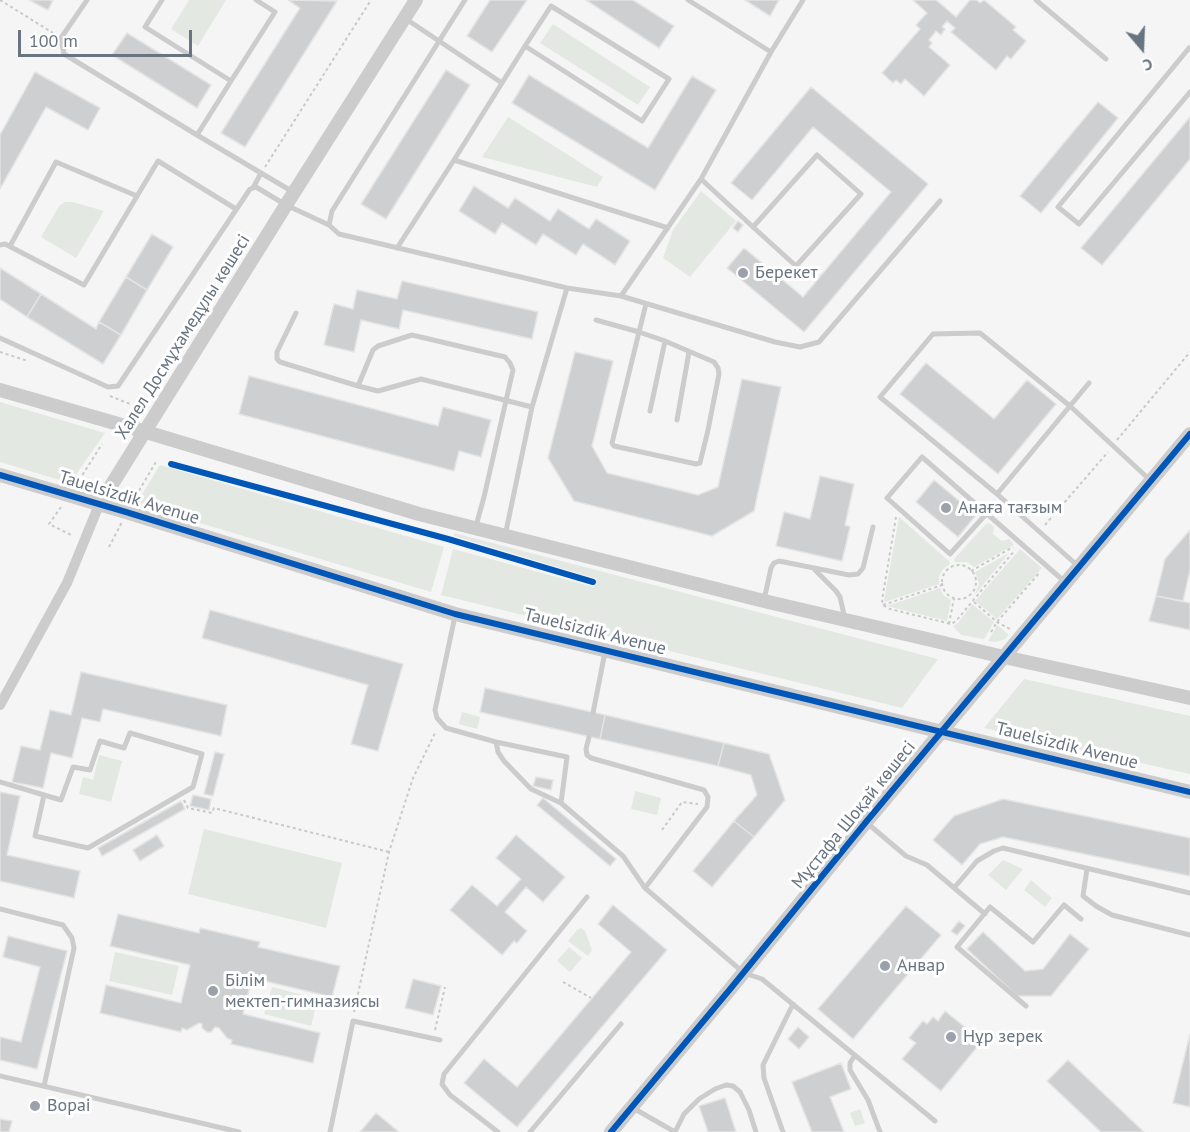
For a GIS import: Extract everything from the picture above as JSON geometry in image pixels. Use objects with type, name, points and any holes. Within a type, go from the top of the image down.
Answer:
[{"type":"street","name":"Халел Досмұхамедұлы көшесі","points":[[0,705],[67,583],[99,505],[416,0]]},
{"type":"street","points":[[0,390],[505,536],[764,601],[1190,698]]},
{"type":"street","name":"Мұстафа Шоқай көшесі","points":[[611,1132],[1190,434]]},
{"type":"street","name":"Tauelsizdik Avenue","points":[[0,475],[455,614],[1190,792]]},
{"type":"lane","points":[[162,0],[145,27],[231,81]]},
{"type":"lane","points":[[197,135],[275,12],[256,0]]},
{"type":"lane","points":[[328,225],[332,211],[465,0]]},
{"type":"lane","points":[[688,0],[771,52]]},
{"type":"lane","points":[[621,296],[701,179],[771,52],[803,0]]},
{"type":"lane","points":[[1036,0],[1106,58]]},
{"type":"lane","points":[[86,1],[61,38],[64,54],[294,192]]},
{"type":"lane","points":[[397,248],[454,160],[525,46],[551,6],[669,79],[642,120],[525,46]]},
{"type":"lane","points":[[405,18],[502,83]]},
{"type":"lane","points":[[1190,49],[1058,207],[1079,224],[1190,92]]},
{"type":"lane","points":[[701,179],[753,227],[796,266],[861,195],[818,155],[753,227]]},
{"type":"lane","points":[[454,160],[668,228]]},
{"type":"lane","points":[[0,244],[10,246],[84,285],[158,161],[236,209]]},
{"type":"lane","points":[[10,246],[56,162],[137,196]]},
{"type":"lane","points":[[253,188],[261,173]]},
{"type":"lane","points":[[0,338],[108,387],[118,386],[249,189],[256,187],[286,205],[328,225],[339,234],[567,288],[621,296],[775,342],[800,346],[819,342],[940,201]]},
{"type":"lane","points":[[505,536],[532,407],[567,288]]},
{"type":"lane","points":[[596,320],[639,332],[714,362],[719,374],[700,463],[614,446],[612,443],[639,332],[646,303]]},
{"type":"lane","points":[[296,313],[277,352],[277,359],[280,362],[378,391],[421,379],[532,407]]},
{"type":"lane","points":[[1079,567],[997,494],[880,397],[933,334],[980,333],[1070,406],[1151,481]]},
{"type":"lane","points":[[358,386],[373,350],[378,346],[412,335],[505,357],[510,363],[513,370],[476,528]]},
{"type":"lane","points":[[650,411],[664,341]]},
{"type":"lane","points":[[677,420],[689,352]]},
{"type":"lane","points":[[997,494],[1089,383]]},
{"type":"lane","points":[[987,513],[950,554],[886,498],[922,457],[987,513],[1066,583]]},
{"type":"lane","points":[[764,601],[771,568],[779,561],[849,575],[858,574],[863,568],[873,527]]},
{"type":"lane","points":[[814,569],[840,597],[845,620]]},
{"type":"lane","points":[[455,614],[435,710],[437,718],[446,728],[496,742],[567,757],[561,803]]},
{"type":"lane","points":[[593,712],[605,650]]},
{"type":"lane","points":[[0,782],[62,800],[73,767],[90,770],[100,741],[124,748],[130,733],[202,754],[193,787],[88,848],[35,836],[44,795]]},
{"type":"lane","points":[[589,737],[586,749],[587,755],[591,758],[704,790],[708,797],[707,807],[645,888]]},
{"type":"lane","points":[[496,742],[498,752],[504,761],[531,789],[561,803],[623,856],[645,888],[744,973],[762,979],[935,1120]]},
{"type":"lane","points":[[866,822],[906,856],[927,865],[985,914]]},
{"type":"lane","points":[[954,888],[977,861],[1003,848],[1190,893]]},
{"type":"lane","points":[[1087,869],[1083,896],[1096,906],[1112,915],[1190,935]]},
{"type":"lane","points":[[498,1132],[450,1095],[442,1084],[444,1074],[587,897]]},
{"type":"lane","points":[[1026,1006],[957,947],[990,907],[1033,942],[1064,905],[1081,919]]},
{"type":"lane","points":[[0,909],[63,925],[72,938],[74,948],[44,1086]]},
{"type":"lane","points":[[783,1132],[764,1078],[763,1065],[793,1004]]},
{"type":"lane","points":[[330,1132],[352,1021],[436,1040]]},
{"type":"lane","points":[[530,1132],[621,1024]]},
{"type":"lane","points":[[855,1054],[850,1063],[850,1070],[868,1100],[880,1132]]},
{"type":"lane","points":[[0,1076],[239,1132]]},
{"type":"lane","points":[[632,1107],[675,1132],[684,1114],[699,1099],[715,1089],[726,1085],[733,1086],[740,1092],[756,1132]]},
{"type":"path","points":[[0,0],[61,38]]},
{"type":"path","points":[[261,173],[371,0]]},
{"type":"path","points":[[883,605],[898,508]]},
{"type":"path","points":[[883,605],[890,609],[949,624],[956,621],[1021,543]]},
{"type":"path","points":[[971,571],[1021,543]]},
{"type":"path","points":[[991,632],[1046,565]]},
{"type":"path","points":[[958,566],[971,571],[975,579],[972,593],[963,599],[946,594],[942,585],[943,576],[949,568],[958,566]]},
{"type":"path","points":[[883,605],[942,585]]},
{"type":"path","points":[[949,624],[954,598]]},
{"type":"path","points":[[973,601],[998,622],[1015,632]]},
{"type":"path","points":[[352,1021],[389,852],[413,778],[441,722]]},
{"type":"path","points":[[180,794],[188,808],[212,813],[214,808],[389,852]]},
{"type":"path","points":[[662,830],[682,802],[695,804]]},
{"type":"path","points":[[563,982],[591,998]]},
{"type":"path","points":[[436,1040],[445,987]]},
{"type":"shaded area","points":[[189,0],[226,0],[198,46],[171,29]]},
{"type":"shaded area","points":[[553,24],[650,87],[638,105],[540,43]]},
{"type":"shaded area","points":[[508,117],[603,177],[597,187],[482,157]]},
{"type":"shaded area","points":[[701,191],[736,221],[690,277],[663,258],[673,230]]},
{"type":"shaded area","points":[[65,202],[104,211],[76,258],[41,237],[59,206]]},
{"type":"shaded area","points":[[0,402],[105,433],[70,483],[0,462]]},
{"type":"shaded area","points":[[160,465],[444,547],[431,592],[136,504]]},
{"type":"shaded area","points":[[899,517],[950,564],[939,576],[939,584],[885,602],[884,600]]},
{"type":"shaded area","points":[[989,523],[994,527],[993,534],[1002,541],[1009,539],[1014,545],[974,567],[967,562],[955,562],[954,559]]},
{"type":"shaded area","points":[[454,533],[938,659],[902,708],[441,595],[453,549],[594,587],[597,579],[454,536]]},
{"type":"shaded area","points":[[1020,549],[1042,568],[997,619],[975,601]]},
{"type":"shaded area","points":[[1009,553],[974,596],[979,584],[975,572]]},
{"type":"shaded area","points":[[940,588],[943,595],[951,600],[947,621],[887,606]]},
{"type":"shaded area","points":[[972,604],[994,622],[984,639],[961,635],[953,626],[958,623]]},
{"type":"shaded area","points":[[997,625],[1009,635],[996,642],[988,641]]},
{"type":"shaded area","points":[[1024,679],[1190,716],[1190,774],[984,728]]},
{"type":"shaded area","points":[[462,712],[480,717],[477,729],[459,724]]},
{"type":"shaded area","points":[[99,755],[122,761],[111,802],[79,794],[83,777],[93,780]]},
{"type":"shaded area","points":[[635,791],[661,798],[657,815],[631,809]]},
{"type":"shaded area","points":[[204,829],[342,863],[326,928],[188,894]]},
{"type":"shaded area","points":[[1003,860],[1023,869],[1006,890],[988,875]]},
{"type":"shaded area","points":[[1031,880],[1052,898],[1045,907],[1024,890]]},
{"type":"shaded area","points":[[581,928],[585,931],[592,950],[588,956],[568,941]]},
{"type":"shaded area","points":[[569,947],[582,958],[570,972],[557,961]]},
{"type":"shaded area","points":[[115,952],[179,966],[172,995],[109,981]]},
{"type":"shaded area","points":[[272,987],[318,999],[311,1026],[264,1014]]},
{"type":"shaded area","points":[[860,1109],[865,1123],[855,1126],[850,1113]]},
{"type":"building","points":[[29,0],[53,0],[48,10]]},
{"type":"building","points":[[288,0],[337,1],[245,147],[221,133],[300,8]]},
{"type":"building","points":[[490,0],[527,0],[492,52],[467,36]]},
{"type":"building","points":[[586,0],[633,0],[674,26],[659,48]]},
{"type":"building","points":[[745,0],[779,0],[770,16]]},
{"type":"building","points":[[913,0],[936,0],[956,17],[970,0],[977,0],[980,3],[984,0],[1016,27],[1013,30],[1026,41],[1011,59],[1007,56],[996,70],[951,32],[955,28],[947,21],[942,27],[945,29],[941,35],[936,31],[929,40],[932,43],[929,47],[950,65],[924,96],[905,79],[901,84],[896,80],[893,83],[882,73],[920,29],[916,25],[927,13]]},
{"type":"building","points":[[127,33],[211,85],[197,108],[112,55]]},
{"type":"building","points":[[446,70],[470,85],[386,219],[361,204]]},
{"type":"building","points":[[35,72],[100,108],[88,130],[46,107],[0,189],[0,135]]},
{"type":"building","points":[[529,75],[648,148],[692,76],[716,90],[655,190],[512,103]]},
{"type":"building","points":[[811,87],[928,184],[804,332],[727,268],[744,248],[803,297],[891,192],[813,127],[752,200],[731,183]]},
{"type":"building","points":[[1098,102],[1118,118],[1041,213],[1020,196]]},
{"type":"building","points":[[1190,117],[1190,159],[1102,265],[1081,248]]},
{"type":"building","points":[[474,186],[508,208],[515,198],[550,221],[558,209],[589,229],[596,219],[630,241],[615,265],[583,244],[576,255],[543,234],[536,245],[502,223],[495,234],[459,211]]},
{"type":"building","points":[[738,221],[743,225],[738,232],[733,228]]},
{"type":"building","points":[[152,234],[173,247],[147,290],[126,277]]},
{"type":"building","points":[[0,268],[41,294],[27,317],[0,299]]},
{"type":"building","points":[[126,277],[147,290],[121,335],[99,322]]},
{"type":"building","points":[[402,281],[538,312],[532,339],[403,310],[399,329],[361,320],[354,352],[324,345],[334,304],[353,309],[357,290],[397,299]]},
{"type":"building","points":[[41,294],[96,329],[99,322],[121,335],[103,364],[27,317]]},
{"type":"building","points":[[575,352],[613,361],[592,446],[607,473],[698,495],[718,487],[742,379],[781,387],[754,511],[712,536],[574,501],[548,458]]},
{"type":"building","points":[[926,363],[994,419],[1027,380],[1056,404],[998,474],[900,394]]},
{"type":"building","points":[[249,376],[438,426],[443,407],[491,420],[481,457],[459,451],[454,471],[239,414]]},
{"type":"building","points":[[820,476],[854,484],[845,525],[850,527],[842,561],[776,546],[784,512],[810,519]]},
{"type":"building","name":"Анаға тағзым","points":[[934,480],[976,515],[958,537],[916,502]]},
{"type":"building","points":[[1190,530],[1190,570],[1183,601],[1156,596],[1165,559]]},
{"type":"building","points":[[1156,596],[1190,603],[1190,630],[1149,621]]},
{"type":"building","points":[[210,610],[403,664],[378,751],[351,744],[368,685],[202,638]]},
{"type":"building","points":[[81,672],[227,705],[221,736],[103,709],[100,722],[82,718],[72,758],[51,753],[43,788],[12,782],[21,746],[40,750],[50,710],[71,715]]},
{"type":"building","points":[[485,688],[605,715],[600,739],[480,712]]},
{"type":"building","points":[[605,715],[724,743],[718,766],[600,739]]},
{"type":"building","points":[[724,743],[769,754],[785,800],[754,837],[734,821],[757,795],[751,775],[718,766]]},
{"type":"building","points":[[215,752],[224,754],[213,796],[204,794]]},
{"type":"building","points":[[536,777],[553,780],[551,790],[533,786]]},
{"type":"building","points":[[0,792],[20,796],[7,855],[80,871],[74,898],[0,881]]},
{"type":"building","points":[[193,795],[211,799],[209,810],[190,806]]},
{"type":"building","points":[[543,798],[616,859],[610,866],[537,805]]},
{"type":"building","points":[[1003,799],[1190,838],[1190,876],[1003,837],[980,844],[962,865],[933,840],[954,816]]},
{"type":"building","points":[[181,801],[185,809],[102,856],[98,848]]},
{"type":"building","points":[[734,821],[754,837],[712,887],[693,871]]},
{"type":"building","points":[[157,835],[164,846],[140,861],[133,850]]},
{"type":"building","points":[[516,835],[565,877],[543,902],[526,887],[505,912],[527,931],[502,955],[450,910],[472,885],[497,906],[521,879],[496,858]]},
{"type":"building","points":[[613,905],[667,950],[517,1127],[464,1083],[484,1059],[517,1087],[631,952],[598,924]]},
{"type":"building","name":"Анвар","points":[[906,906],[941,935],[853,1039],[818,1009]]},
{"type":"building","points":[[118,914],[199,933],[200,928],[260,942],[258,947],[340,966],[332,997],[252,978],[243,1014],[320,1033],[313,1063],[231,1044],[232,1040],[227,1038],[219,1028],[215,1027],[211,1032],[207,1032],[199,1023],[187,1030],[182,1028],[181,1032],[100,1013],[106,985],[181,1003],[190,965],[110,946]]},
{"type":"building","points":[[959,921],[965,926],[957,935],[951,931]]},
{"type":"building","points":[[983,932],[1025,971],[1043,969],[1070,934],[1089,949],[1051,996],[1017,996],[967,949]]},
{"type":"building","points":[[8,936],[67,951],[37,1069],[0,1060],[0,1037],[21,1042],[40,967],[3,957]]},
{"type":"building","points":[[413,979],[441,986],[433,1015],[405,1008]]},
{"type":"building","points":[[945,1011],[982,1041],[941,1091],[902,1059],[916,1043],[909,1038],[923,1021],[927,1024],[933,1017],[938,1021]]},
{"type":"building","points":[[798,1027],[809,1037],[799,1049],[788,1039]]},
{"type":"building","points":[[1190,1034],[1190,1107],[1173,1103]]},
{"type":"building","points":[[1068,1060],[1144,1132],[1101,1132],[1047,1081]]},
{"type":"building","points":[[841,1063],[851,1089],[830,1097],[844,1132],[812,1132],[792,1082]]},
{"type":"building","points":[[725,1098],[736,1132],[708,1132],[699,1106]]},
{"type":"building","points":[[376,1113],[399,1132],[360,1132]]},
{"type":"building","points":[[0,1119],[12,1121],[9,1132],[0,1132]]},
{"type":"cycle path","points":[[611,1132],[1190,434]]},
{"type":"cycle path","points":[[171,464],[448,539],[593,582]]},
{"type":"cycle path","points":[[0,475],[455,614],[1190,792]]},
{"type":"place","name":"Берекет","points":[[743,273]]},
{"type":"place","name":"Анаға тағзым","points":[[946,508]]},
{"type":"place","name":"Анвар","points":[[885,966]]},
{"type":"place","name":"Білім мектеп-гимназиясы","points":[[213,991]]},
{"type":"place","name":"Нұр зерек","points":[[951,1037]]},
{"type":"place","name":"Bopai","points":[[35,1106]]}]
